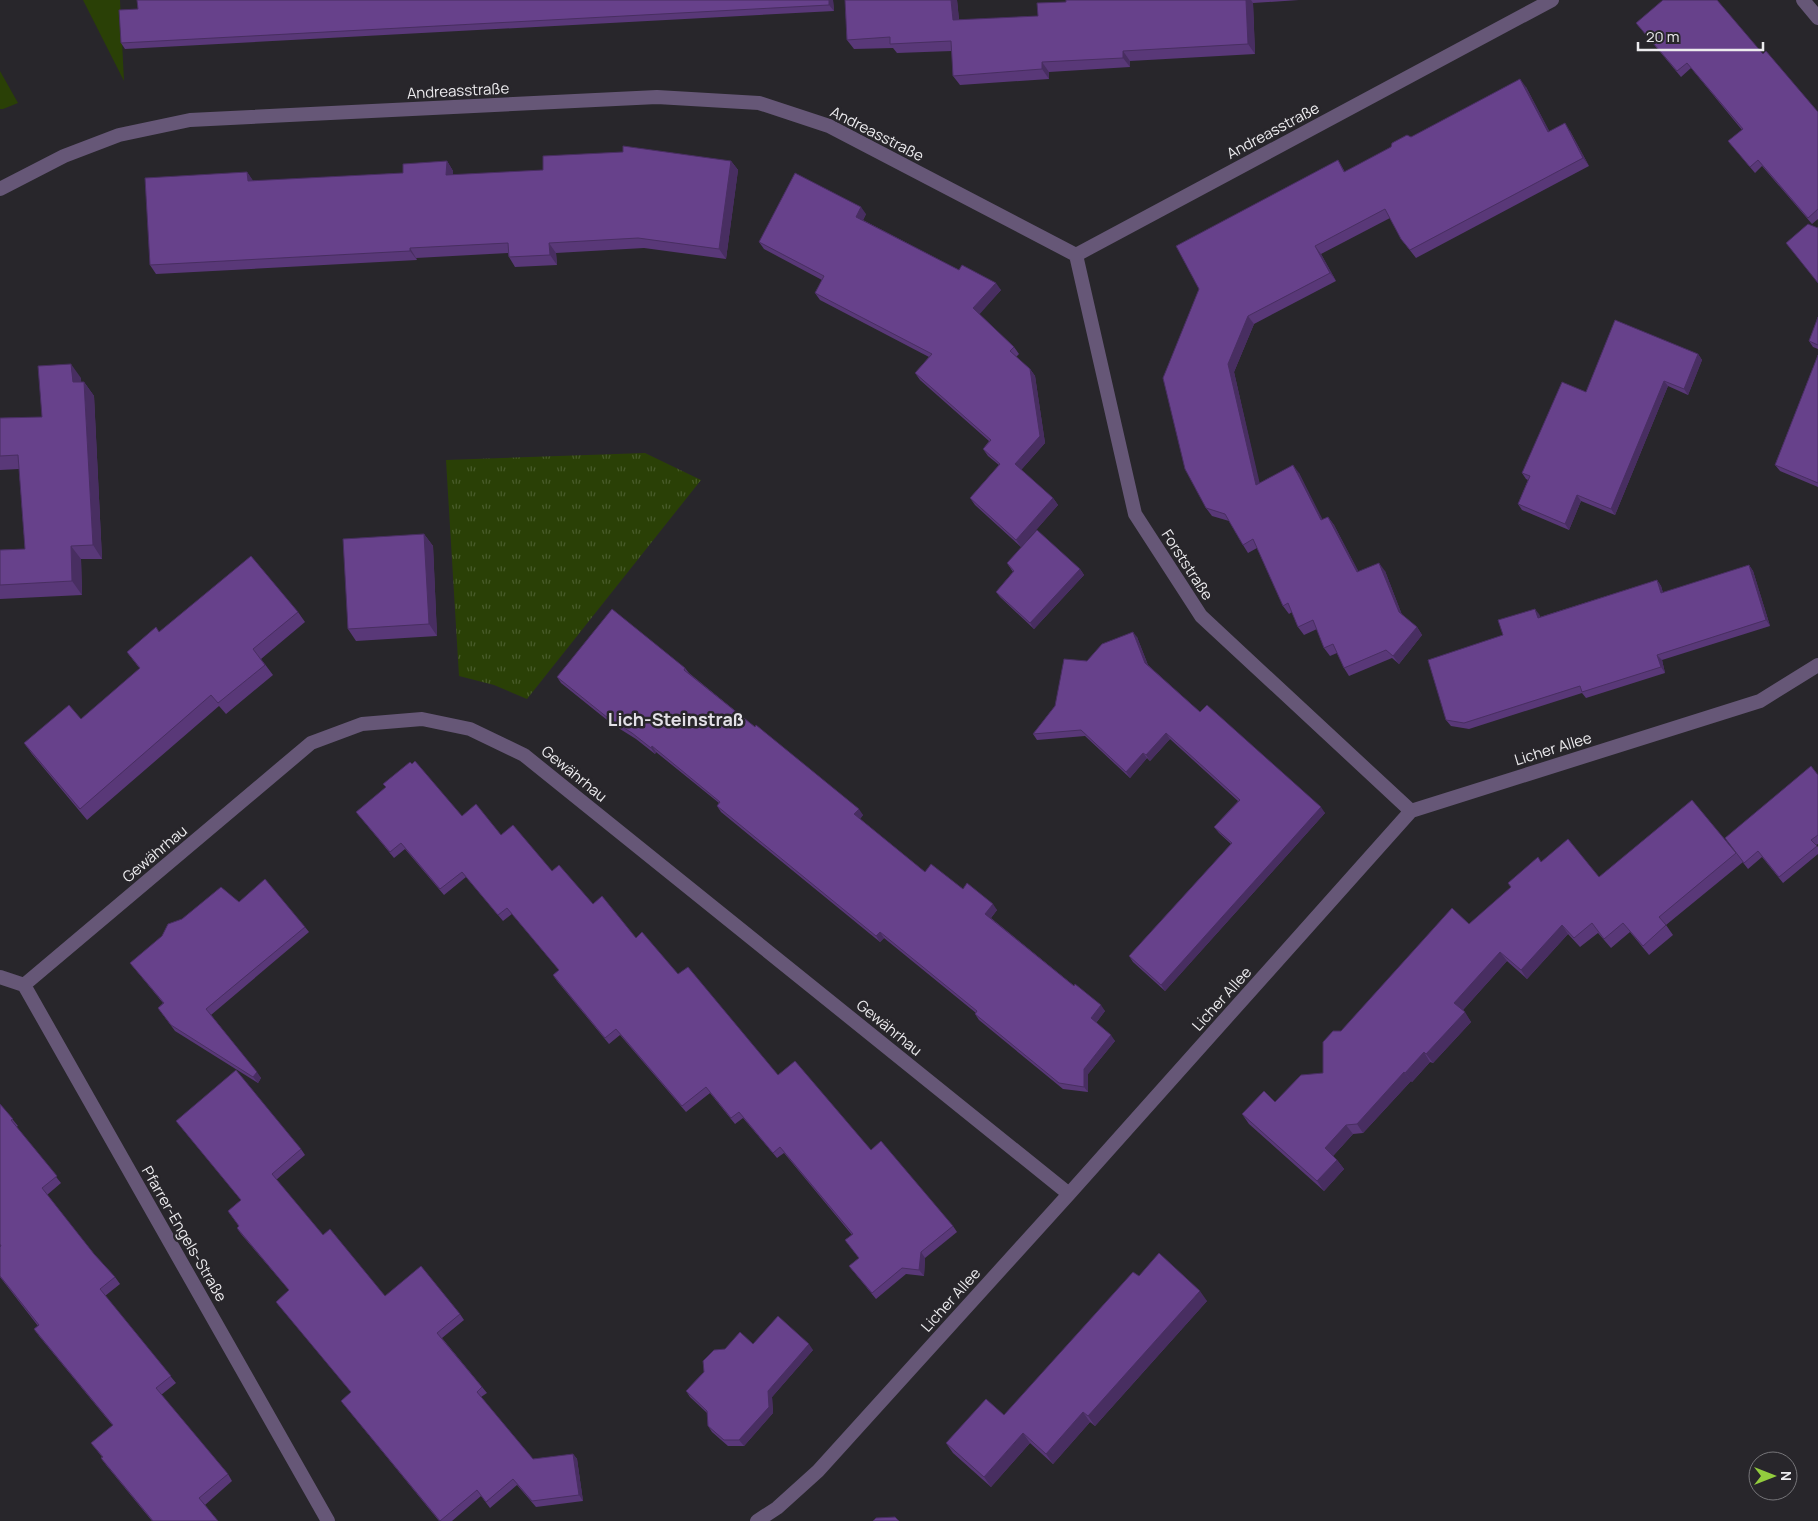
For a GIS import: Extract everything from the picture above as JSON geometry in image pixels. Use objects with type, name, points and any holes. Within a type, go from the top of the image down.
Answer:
[{"type":"street","name":"Andreasstraße","points":[[0,189],[64,156],[119,135],[190,120],[657,97],[759,103],[829,126],[1076,255],[1552,0]]},
{"type":"street","points":[[1803,0],[1818,18]]},
{"type":"street","name":"Forststraße","points":[[1076,255],[1135,514],[1201,616],[1411,810]]},
{"type":"street","name":"Licher Allee","points":[[757,1521],[777,1508],[818,1471],[1069,1194],[1411,810],[1760,701],[1818,665]]},
{"type":"street","name":"Gewährhau","points":[[24,985],[311,743],[362,724],[422,719],[470,729],[524,755],[1069,1194]]},
{"type":"street","points":[[0,977],[24,985]]},
{"type":"street","name":"Pfarrer-Engels-Straße","points":[[24,985],[328,1521]]},
{"type":"green space","points":[[83,0],[120,0],[124,81]]},
{"type":"green space","points":[[0,71],[18,103],[3,109],[0,109]]},
{"type":"green space","points":[[645,453],[701,480],[527,699],[494,685],[459,676],[446,460]]},
{"type":"building","points":[[137,0],[829,0],[829,5],[121,43],[119,10],[138,9]]},
{"type":"building","points":[[845,0],[951,0],[953,20],[1038,16],[1037,3],[1066,2],[1066,0],[1246,0],[1248,44],[1123,51],[1123,58],[1042,62],[1042,69],[953,76],[951,41],[890,44],[890,37],[847,40]]},
{"type":"building","points":[[1663,0],[1717,0],[1763,54],[1766,51],[1818,112],[1818,209],[1808,218],[1758,160],[1750,167],[1728,141],[1743,129],[1687,63],[1677,71],[1636,23]]},
{"type":"building","points":[[1520,79],[1548,132],[1565,123],[1583,158],[1410,250],[1401,239],[1385,209],[1315,246],[1330,273],[1248,316],[1228,364],[1256,485],[1293,465],[1321,520],[1328,517],[1357,572],[1379,563],[1399,612],[1417,627],[1393,656],[1386,650],[1344,668],[1333,644],[1324,648],[1313,620],[1298,627],[1288,603],[1283,606],[1253,539],[1243,545],[1225,514],[1206,508],[1185,469],[1163,378],[1199,289],[1176,246],[1338,160],[1344,172],[1391,147],[1392,143],[1407,135],[1411,137]]},
{"type":"building","points":[[623,146],[731,161],[719,249],[638,238],[549,243],[550,255],[509,257],[508,243],[410,248],[410,251],[150,265],[145,178],[247,172],[248,181],[403,173],[403,164],[447,161],[446,175],[543,170],[543,156],[623,152]]},
{"type":"building","points":[[795,173],[861,207],[856,217],[959,270],[962,265],[996,283],[973,308],[1014,347],[1010,351],[1030,369],[1040,436],[1015,464],[1053,498],[1016,540],[970,498],[1000,464],[983,449],[991,440],[915,373],[932,354],[815,293],[824,276],[759,242]]},
{"type":"building","points":[[1808,224],[1818,228],[1818,283],[1786,243]]},
{"type":"building","points":[[1818,317],[1818,345],[1809,341]]},
{"type":"building","points":[[1615,320],[1698,354],[1684,389],[1664,381],[1611,509],[1577,495],[1565,524],[1518,504],[1530,476],[1522,473],[1562,382],[1586,392]]},
{"type":"building","points":[[1818,355],[1818,483],[1775,465]]},
{"type":"building","points":[[71,364],[73,382],[84,382],[93,545],[71,546],[72,581],[0,585],[0,550],[25,549],[18,455],[0,456],[0,418],[42,417],[38,366]]},
{"type":"building","points":[[1037,530],[1080,569],[1030,623],[996,592],[1014,571],[1007,563]]},
{"type":"building","points":[[424,534],[429,624],[348,629],[343,539]]},
{"type":"building","points":[[251,556],[298,612],[253,649],[265,665],[218,703],[211,695],[80,809],[24,743],[69,705],[81,719],[140,668],[127,652],[156,627],[159,632]]},
{"type":"building","points":[[1749,565],[1766,620],[1657,655],[1661,667],[1582,692],[1580,686],[1464,723],[1446,720],[1428,660],[1503,635],[1498,620],[1535,609],[1538,618],[1657,580],[1661,593]]},
{"type":"building","points":[[612,609],[685,668],[684,670],[755,727],[756,725],[859,809],[854,814],[925,872],[931,864],[963,889],[967,883],[993,904],[985,914],[1074,986],[1075,984],[1101,1005],[1091,1018],[1111,1035],[1084,1069],[1084,1087],[1059,1083],[975,1014],[977,1011],[880,932],[876,936],[717,806],[720,802],[652,746],[651,748],[608,718],[557,677]]},
{"type":"building","points":[[1133,632],[1145,663],[1200,712],[1207,705],[1321,807],[1161,985],[1129,956],[1232,843],[1214,827],[1240,800],[1166,733],[1146,755],[1143,753],[1126,772],[1081,730],[1033,734],[1055,706],[1064,659],[1087,661],[1102,644]]},
{"type":"building","points":[[415,761],[462,816],[476,804],[501,835],[513,825],[552,871],[559,865],[593,904],[602,896],[636,938],[642,932],[678,974],[688,967],[778,1075],[795,1061],[871,1150],[881,1141],[953,1226],[921,1252],[919,1270],[902,1268],[872,1293],[849,1266],[859,1258],[845,1240],[853,1234],[780,1147],[773,1153],[739,1112],[731,1118],[706,1087],[682,1106],[616,1029],[605,1038],[553,975],[559,970],[507,908],[498,915],[462,872],[440,889],[401,843],[390,852],[356,812],[386,787],[383,784],[410,762],[412,764]]},
{"type":"building","points":[[1811,766],[1818,775],[1818,835],[1811,840],[1817,846],[1779,877],[1758,851],[1744,863],[1725,838]]},
{"type":"building","points":[[1692,800],[1736,853],[1659,917],[1666,925],[1643,946],[1623,923],[1604,939],[1592,923],[1574,938],[1562,925],[1521,970],[1500,952],[1454,1003],[1465,1012],[1426,1054],[1424,1052],[1404,1072],[1357,1124],[1346,1125],[1325,1148],[1337,1160],[1317,1181],[1242,1114],[1264,1091],[1275,1102],[1301,1075],[1323,1073],[1323,1042],[1333,1031],[1341,1031],[1452,908],[1469,924],[1511,887],[1508,883],[1538,857],[1541,862],[1568,839],[1599,877]]},
{"type":"building","points":[[265,879],[305,927],[206,1009],[257,1072],[253,1077],[171,1025],[158,1008],[164,1003],[130,963],[162,936],[168,924],[182,919],[221,887],[239,902]]},
{"type":"building","points":[[236,1070],[301,1149],[272,1174],[323,1235],[330,1229],[385,1296],[421,1266],[460,1314],[437,1333],[482,1387],[477,1392],[533,1459],[573,1454],[579,1495],[532,1501],[513,1479],[486,1502],[477,1490],[440,1521],[341,1401],[351,1392],[276,1302],[289,1290],[237,1228],[239,1226],[228,1211],[241,1200],[176,1121]]},
{"type":"building","points":[[0,1104],[57,1176],[42,1188],[94,1254],[115,1277],[100,1289],[171,1376],[156,1388],[228,1474],[199,1498],[218,1521],[153,1521],[101,1458],[103,1457],[91,1443],[113,1425],[34,1329],[39,1325],[0,1276]]},
{"type":"building","points":[[1159,1253],[1200,1291],[1088,1416],[1083,1412],[1046,1454],[1023,1433],[984,1477],[946,1443],[986,1399],[1004,1415],[1133,1272],[1139,1276]]},
{"type":"building","points":[[778,1316],[809,1344],[768,1391],[769,1407],[739,1440],[724,1440],[708,1426],[707,1411],[686,1391],[704,1372],[703,1361],[714,1350],[725,1349],[740,1332],[753,1344]]},
{"type":"building","points":[[895,1517],[899,1521],[873,1521],[876,1518]]},
{"type":"district","name":"Lich-Steinstraß","points":[[676,720]]}]
